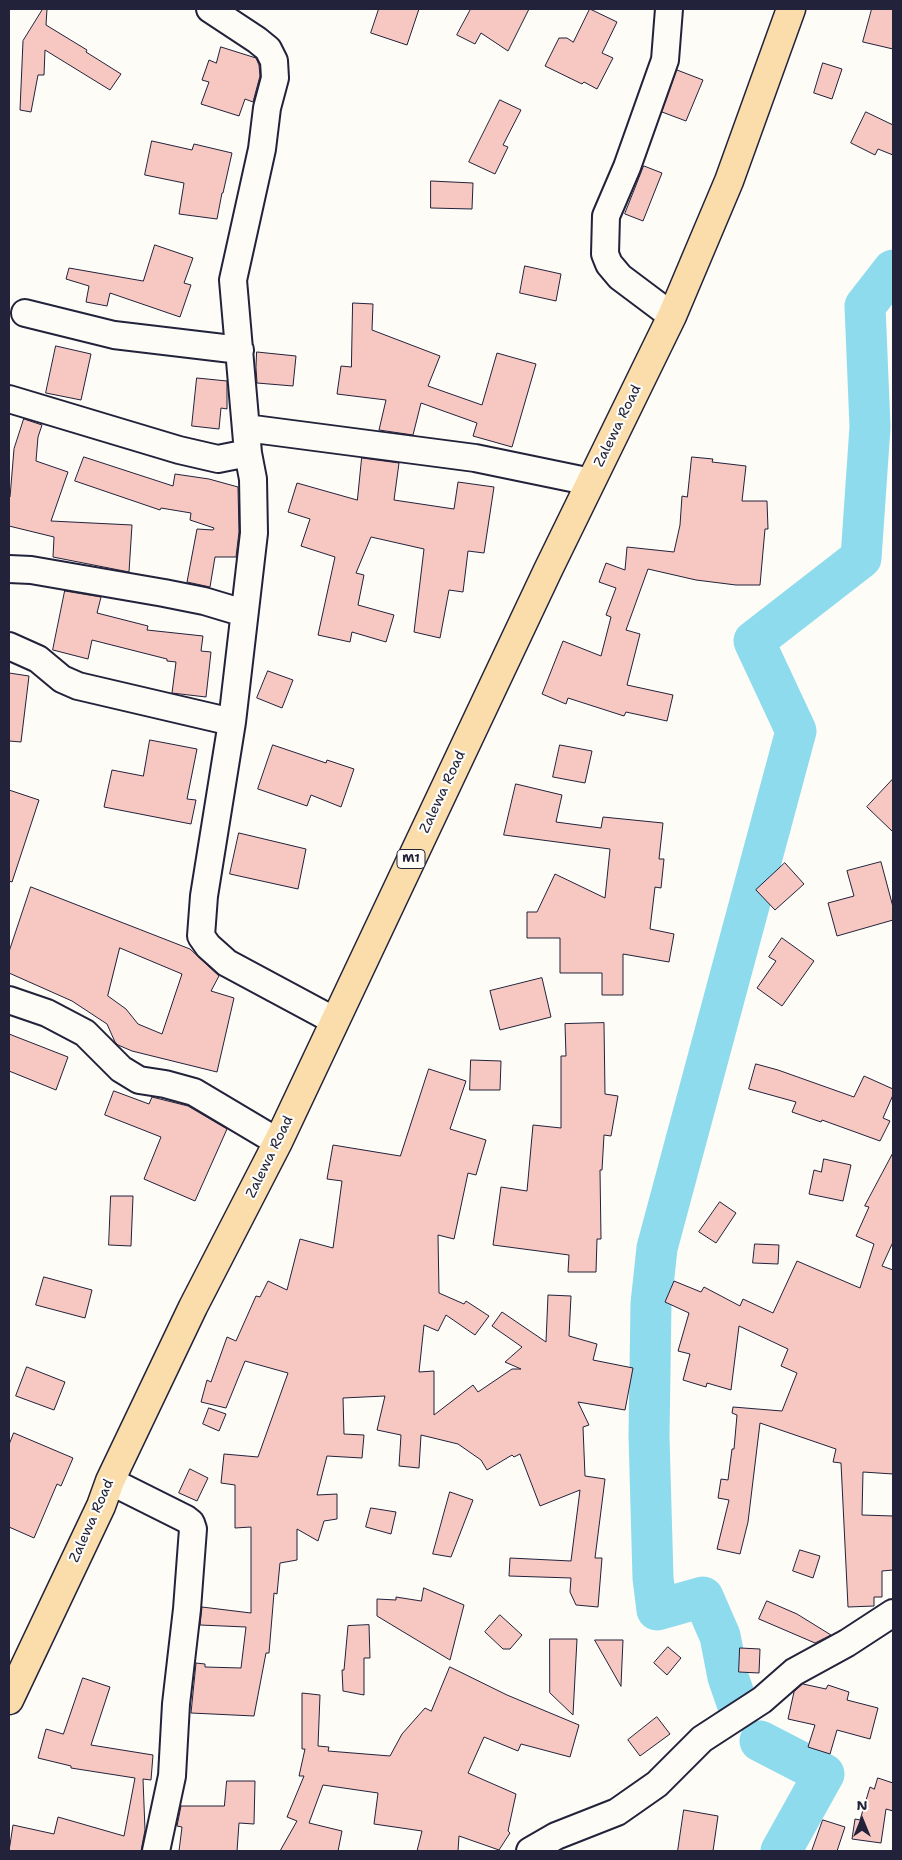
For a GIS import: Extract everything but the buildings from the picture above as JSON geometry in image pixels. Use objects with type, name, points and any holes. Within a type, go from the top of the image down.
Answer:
[{"type":"highway","name":"Zalewa Road","points":[[9,1700],[193,1307],[278,1142],[591,482],[672,316],[729,180],[792,9]]},
{"type":"street","points":[[210,9],[268,49],[274,61],[276,78],[267,108],[262,150],[233,280],[247,441],[253,479],[254,533],[232,722],[204,896],[202,936],[208,946],[228,962],[335,1020]]},
{"type":"street","points":[[669,9],[664,60],[627,167],[606,216],[605,254],[620,277],[672,316]]},
{"type":"street","points":[[25,314],[114,335],[240,350]]},
{"type":"street","points":[[9,399],[218,459],[247,441],[475,458],[591,482]]},
{"type":"street","points":[[9,569],[31,570],[164,593],[244,613]]},
{"type":"street","points":[[9,646],[38,660],[62,680],[78,686],[232,722]]},
{"type":"street","points":[[9,1000],[47,1013],[85,1033],[121,1069],[139,1080],[165,1084],[194,1092],[278,1142]]},
{"type":"street","points":[[110,1481],[186,1519],[191,1523],[193,1529],[187,1608],[176,1704],[172,1776],[156,1851]]},
{"type":"street","points":[[530,1851],[556,1836],[617,1812],[658,1784],[702,1740],[762,1700],[794,1672],[847,1643],[893,1613]]},
{"type":"waterway","points":[[737,1703],[728,1677],[720,1636],[703,1597],[657,1610],[653,1578],[649,1436],[651,1304],[657,1248],[796,731],[754,641],[861,558],[870,427],[865,306],[893,270]]},
{"type":"waterway","points":[[760,1741],[824,1774],[781,1851]]}]
